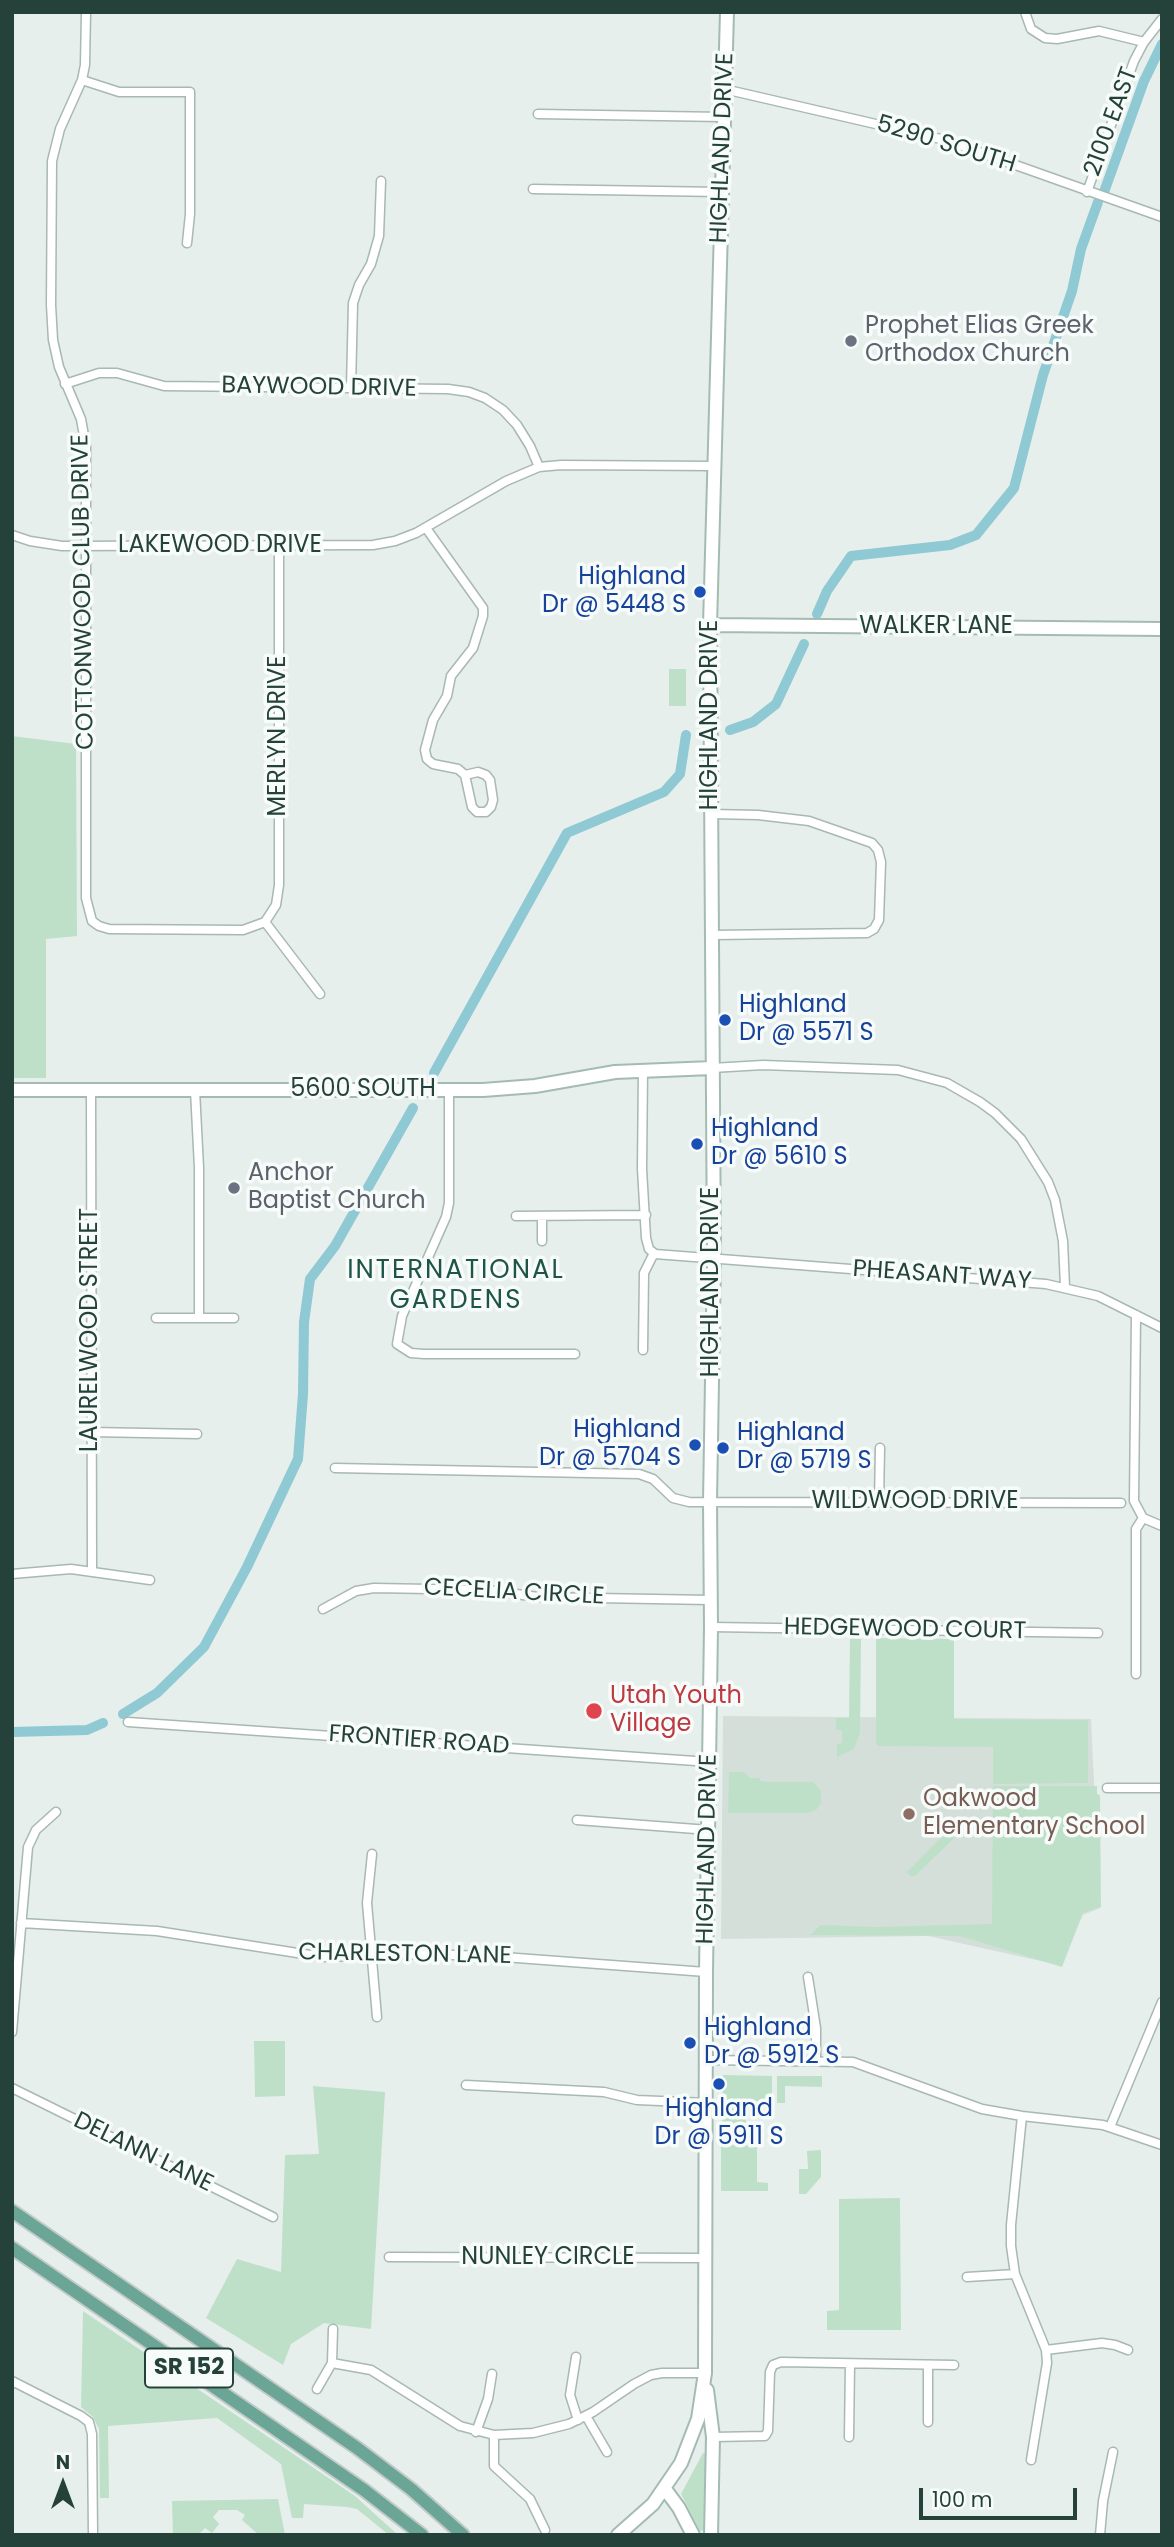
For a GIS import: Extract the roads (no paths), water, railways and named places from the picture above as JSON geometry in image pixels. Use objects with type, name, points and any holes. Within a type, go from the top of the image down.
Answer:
[{"type":"main road","name":"HIGHLAND DRIVE","points":[[618,2535],[665,2489],[681,2463],[693,2435],[705,2373],[706,1972],[711,1627],[709,1502],[714,1258],[710,625],[727,12]]},
{"type":"main road","name":"WALKER LANE","points":[[710,625],[1162,629]]},
{"type":"main road","name":"5600 SOUTH","points":[[12,1090],[515,1089],[593,1075],[712,1068]]},
{"type":"main road","name":"SR 152","points":[[12,2211],[358,2448],[411,2489],[463,2535]]},
{"type":"main road","name":"SR 152","points":[[12,2248],[364,2490],[422,2535]]},
{"type":"main road","points":[[705,2373],[713,2437],[710,2535]]},
{"type":"main road","points":[[665,2489],[694,2535]]},
{"type":"street","name":"COTTONWOOD CLUB DRIVE","points":[[86,12],[85,65],[82,79],[58,137],[51,176],[52,323],[59,367],[85,431],[86,898],[92,920],[109,929],[243,930],[265,922]]},
{"type":"street","points":[[1025,12],[1031,29],[1045,38],[1057,39],[1099,31],[1143,42]]},
{"type":"street","name":"2100 EAST","points":[[1087,191],[1133,61],[1143,42],[1162,19]]},
{"type":"street","points":[[82,79],[119,92],[190,92],[190,214],[187,243]]},
{"type":"street","name":"5290 SOUTH","points":[[724,89],[946,140],[1162,217]]},
{"type":"street","points":[[538,114],[723,117]]},
{"type":"street","points":[[351,388],[353,303],[371,264],[379,236],[381,181]]},
{"type":"street","points":[[533,189],[722,192]]},
{"type":"street","name":"BAYWOOD DRIVE","points":[[65,384],[99,373],[117,373],[164,386],[448,389],[469,392],[485,398],[503,410],[517,425],[539,467]]},
{"type":"street","name":"LAKEWOOD DRIVE","points":[[12,535],[51,545],[86,546],[373,545],[406,538],[506,481],[539,467],[713,466]]},
{"type":"street","points":[[426,528],[483,608],[473,649],[451,676],[447,696],[433,720],[425,746],[425,757],[429,762],[458,769],[465,775],[471,807],[477,812],[486,812],[492,804],[488,777],[481,772],[465,775]]},
{"type":"street","name":"MERLYN DRIVE","points":[[265,922],[276,905],[279,885],[279,546]]},
{"type":"street","points":[[711,814],[758,815],[809,821],[872,843],[878,850],[881,862],[879,920],[874,929],[867,933],[712,934]]},
{"type":"street","points":[[265,922],[320,994]]},
{"type":"street","points":[[712,1068],[763,1065],[898,1070],[947,1083],[980,1102],[1021,1139],[1048,1182],[1063,1241],[1065,1287]]},
{"type":"street","points":[[643,1070],[642,1169],[646,1241],[654,1253],[643,1276],[643,1350]]},
{"type":"street","name":"LAURELWOOD STREET","points":[[91,1090],[92,1570]]},
{"type":"street","points":[[195,1090],[199,1168],[199,1318]]},
{"type":"street","points":[[449,1091],[446,1217],[401,1316],[397,1345],[411,1353],[424,1354],[575,1354]]},
{"type":"street","points":[[516,1216],[646,1215]]},
{"type":"street","points":[[542,1216],[542,1241]]},
{"type":"street","name":"PHEASANT WAY","points":[[654,1253],[1065,1287],[1098,1296],[1162,1328]]},
{"type":"street","points":[[1136,1315],[1134,1501],[1143,1518],[1162,1526]]},
{"type":"street","points":[[156,1318],[234,1318]]},
{"type":"street","points":[[91,1432],[197,1434]]},
{"type":"street","points":[[880,1448],[880,1502]]},
{"type":"street","name":"WILDWOOD DRIVE","points":[[335,1468],[639,1474],[653,1479],[678,1500],[709,1502],[1121,1503]]},
{"type":"street","points":[[1136,1674],[1136,1529],[1143,1518]]},
{"type":"street","points":[[12,1574],[52,1569],[92,1570],[150,1580]]},
{"type":"street","name":"CECELIA CIRCLE","points":[[323,1609],[356,1591],[374,1588],[487,1590],[538,1597],[711,1600]]},
{"type":"street","name":"HEDGEWOOD COURT","points":[[711,1627],[1098,1633]]},
{"type":"street","name":"FRONTIER ROAD","points":[[128,1722],[710,1762]]},
{"type":"street","points":[[1107,1788],[1162,1788]]},
{"type":"street","points":[[12,2032],[28,1847],[36,1830],[56,1812]]},
{"type":"street","points":[[577,1820],[709,1830]]},
{"type":"street","points":[[372,1854],[367,1892],[370,1956],[377,2017]]},
{"type":"street","name":"CHARLESTON LANE","points":[[21,1923],[157,1931],[316,1956],[490,1955],[706,1972]]},
{"type":"street","points":[[808,1977],[816,2028],[816,2060]]},
{"type":"street","points":[[1110,2127],[1162,2002]]},
{"type":"street","points":[[707,2060],[816,2060],[861,2064],[982,2109],[1110,2127],[1162,2145]]},
{"type":"street","points":[[466,2085],[604,2092],[637,2100],[707,2103]]},
{"type":"street","name":"DELANN LANE","points":[[12,2088],[273,2217]]},
{"type":"street","points":[[1022,2116],[1011,2225],[1015,2274],[1046,2350],[1046,2376],[1031,2460]]},
{"type":"street","name":"NUNLEY CIRCLE","points":[[389,2257],[707,2258]]},
{"type":"street","points":[[967,2277],[1015,2274]]},
{"type":"street","points":[[317,2389],[332,2363],[333,2329]]},
{"type":"street","points":[[1046,2350],[1102,2343],[1128,2350]]},
{"type":"street","points":[[576,2357],[570,2390],[582,2418],[607,2452]]},
{"type":"street","points":[[713,2437],[765,2435],[768,2431],[770,2372],[773,2365],[780,2362],[954,2365]]},
{"type":"street","points":[[332,2363],[376,2372],[460,2426],[494,2435],[533,2433],[582,2418],[652,2375],[705,2373]]},
{"type":"street","points":[[849,2437],[850,2364]]},
{"type":"street","points":[[928,2365],[928,2422]]},
{"type":"street","points":[[476,2432],[488,2399],[492,2374]]},
{"type":"street","points":[[12,2381],[89,2422],[92,2434],[93,2535]]},
{"type":"street","points":[[494,2435],[493,2459],[496,2469],[530,2499],[545,2530]]},
{"type":"street","points":[[1100,2535],[1103,2501],[1113,2452]]},
{"type":"waterway","points":[[1104,192],[1144,81],[1162,44]]},
{"type":"waterway","points":[[817,614],[827,591],[851,556],[950,545],[976,535],[1014,488],[1043,375],[1072,291],[1081,249],[1098,202]]},
{"type":"waterway","points":[[730,730],[753,722],[776,704],[804,644]]},
{"type":"waterway","points":[[434,1073],[567,833],[664,792],[680,774],[686,735]]},
{"type":"waterway","points":[[123,1714],[157,1693],[204,1647],[247,1567],[298,1459],[303,1394],[304,1322],[310,1279],[335,1246],[413,1108]]},
{"type":"waterway","points":[[12,1732],[87,1730],[103,1723]]},
{"type":"place","name":"Prophet Elias Greek Orthodox Church","points":[[851,341]]},
{"type":"place","name":"Highland Dr @ 5448 S","points":[[700,592]]},
{"type":"place","name":"Highland Dr @ 5571 S","points":[[725,1020]]},
{"type":"place","name":"Highland Dr @ 5610 S","points":[[697,1144]]},
{"type":"place","name":"Anchor Baptist Church","points":[[234,1188]]},
{"type":"place","name":"Highland Dr @ 5704 S","points":[[695,1445]]},
{"type":"place","name":"Highland Dr @ 5719 S","points":[[723,1448]]},
{"type":"place","name":"Utah Youth Village","points":[[594,1711]]},
{"type":"place","name":"Oakwood Elementary School","points":[[909,1814]]},
{"type":"place","name":"Highland Dr @ 5912 S","points":[[690,2043]]},
{"type":"place","name":"Highland Dr @ 5911 S","points":[[719,2084]]},
{"type":"district","name":"INTERNATIONAL GARDENS","points":[[456,1286]]}]
